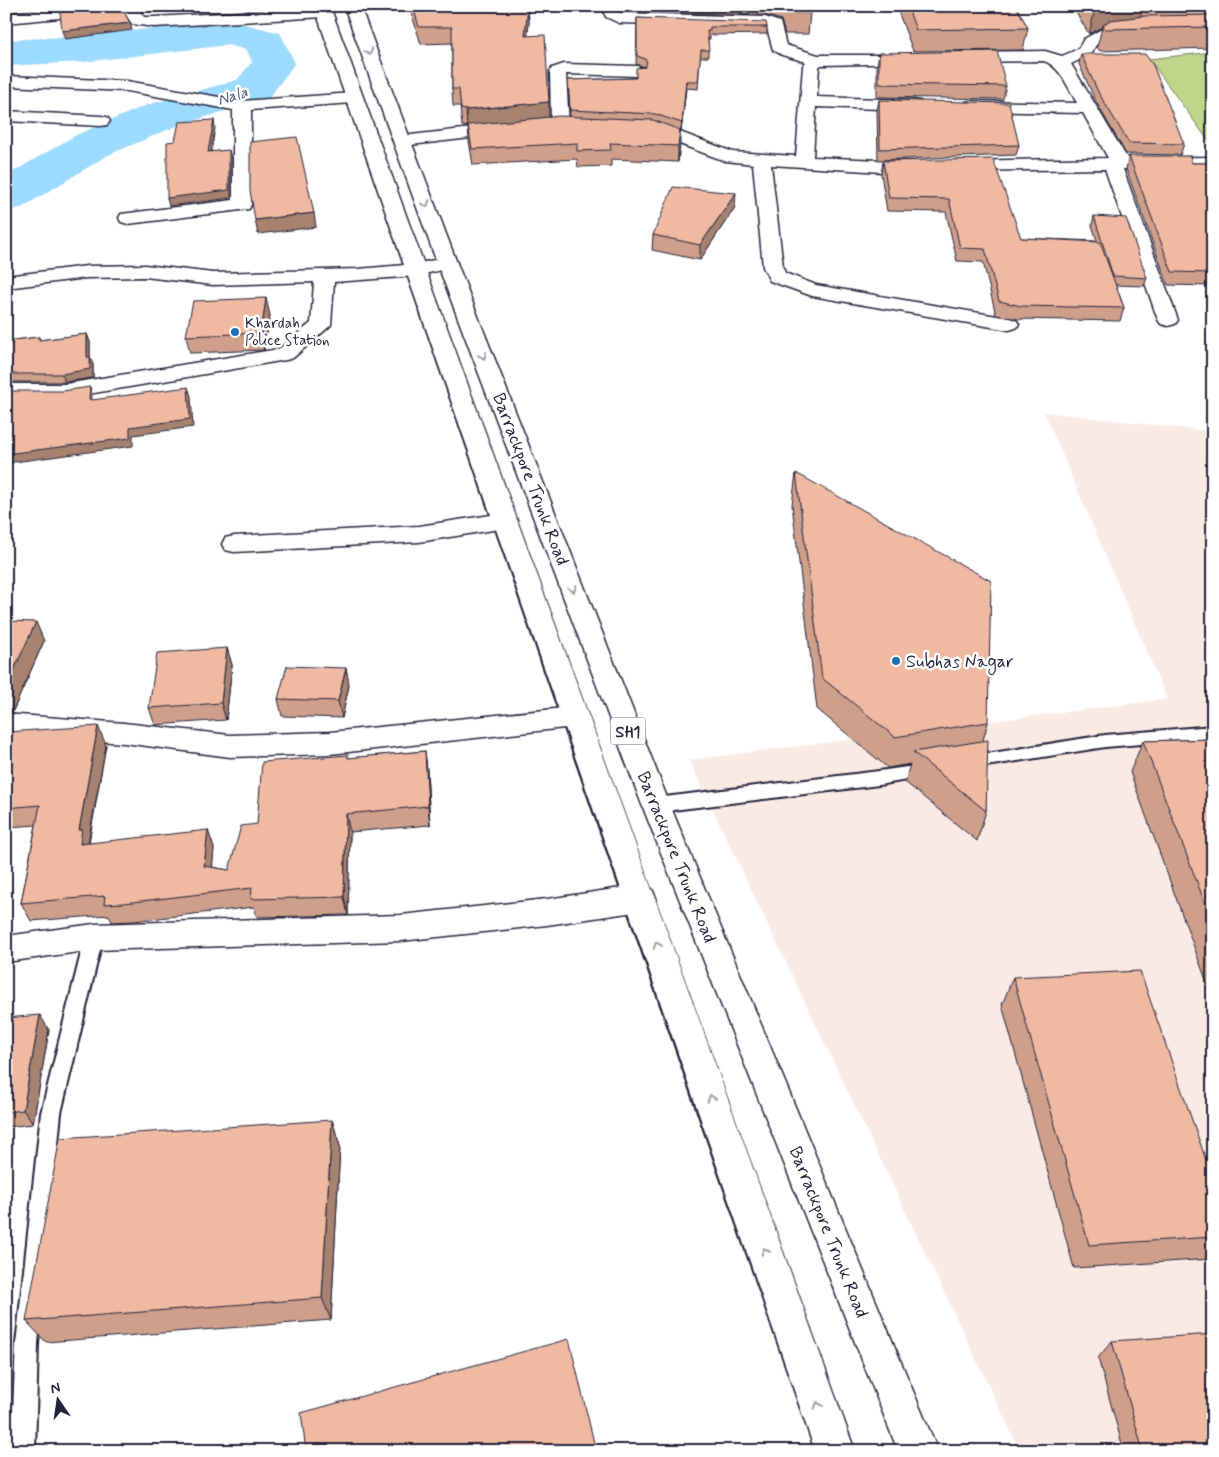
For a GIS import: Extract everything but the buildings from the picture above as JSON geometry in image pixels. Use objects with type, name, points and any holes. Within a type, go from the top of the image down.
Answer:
[{"type":"street","name":"Barrackpore Trunk Road","points":[[353,6],[448,263],[656,805],[918,1451]]},
{"type":"street","points":[[609,6],[611,14],[619,18],[765,22],[774,25],[779,47],[788,52],[817,60],[1045,56],[1057,60],[1065,68],[1116,162],[1168,320]]},
{"type":"street","points":[[6,18],[128,7],[134,12],[138,21],[154,22],[323,9]]},
{"type":"street","name":"Barrackpore Trunk Road","points":[[323,9],[574,717],[641,898],[835,1451]]},
{"type":"street","points":[[1060,63],[1084,52],[1090,42],[1100,35],[1139,30],[1213,29]]},
{"type":"street","points":[[804,162],[811,66],[817,60]]},
{"type":"street","points":[[579,126],[551,126],[558,71],[564,69],[637,71]]},
{"type":"street","points":[[6,81],[127,86],[242,106],[354,98]]},
{"type":"street","points":[[808,102],[934,105]]},
{"type":"street","points":[[128,218],[242,205],[242,106]]},
{"type":"street","points":[[953,106],[1088,108]]},
{"type":"street","points":[[6,116],[101,121]]},
{"type":"street","points":[[402,141],[525,128]]},
{"type":"street","points":[[626,128],[655,129],[731,158],[882,167],[1213,162]]},
{"type":"street","points":[[761,159],[773,267],[777,277],[812,290],[1009,324]]},
{"type":"street","points":[[6,282],[87,272],[145,270],[213,279],[324,276],[416,270],[448,263]]},
{"type":"street","points":[[6,391],[65,391],[286,354],[320,325],[324,276]]},
{"type":"street","points":[[234,544],[419,534],[504,521]]},
{"type":"street","points":[[6,724],[124,733],[230,746],[330,743],[574,717]]},
{"type":"street","points":[[6,949],[94,937],[402,928],[547,912],[641,898]]},
{"type":"lane","points":[[656,805],[878,778],[1105,741],[1213,732]]},
{"type":"lane","points":[[23,1451],[27,1344],[51,1113],[94,937]]},
{"type":"shaded area","points":[[1044,412],[1213,432],[1213,1451],[1020,1451],[689,760],[1167,699]]},
{"type":"green space","points":[[1213,52],[1213,147],[1149,59]]},
{"type":"waterway","name":"Nala","points":[[6,53],[83,49],[229,32],[265,42],[274,63],[253,89],[163,115],[92,145],[6,197]]},
{"type":"place","name":"Khardah Police Station","points":[[235,332]]},
{"type":"place","name":"Subhas Nagar","points":[[896,661]]}]
